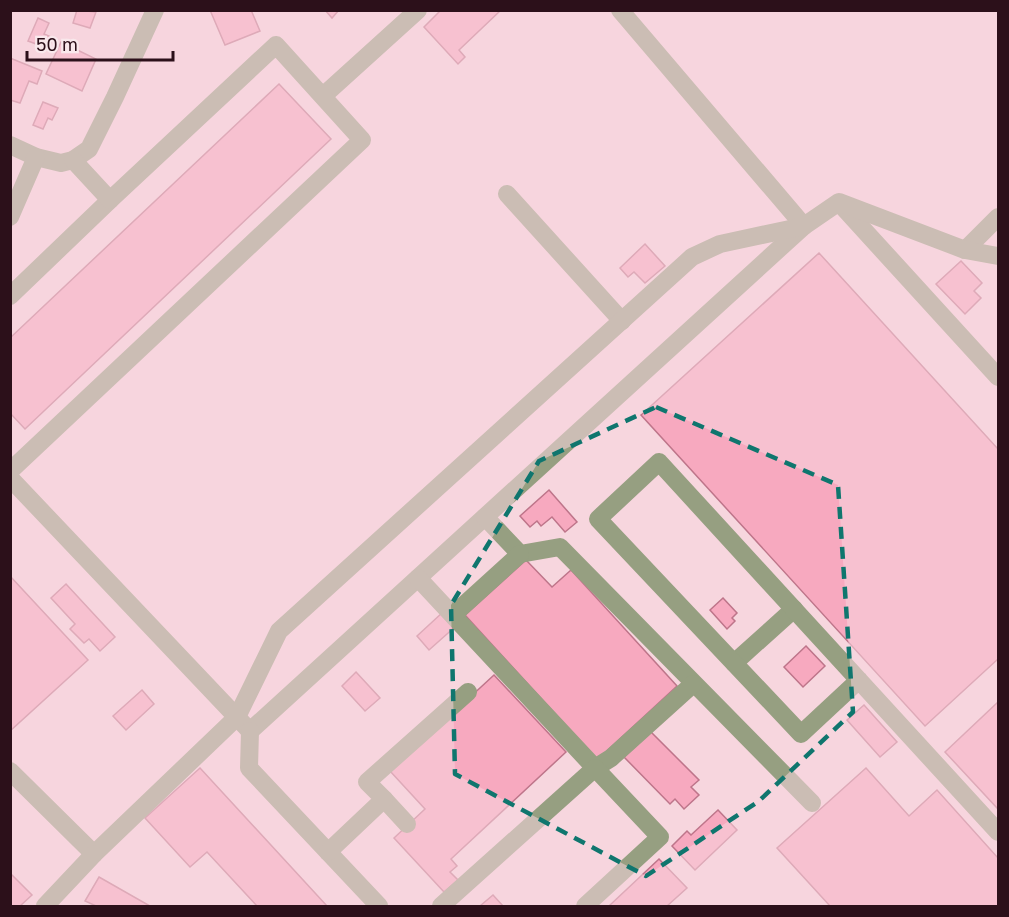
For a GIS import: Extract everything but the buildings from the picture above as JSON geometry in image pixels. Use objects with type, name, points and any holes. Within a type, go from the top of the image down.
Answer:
[{"type":"street","points":[[10,145],[36,157],[61,163],[73,160],[89,149],[155,10]]},
{"type":"street","points":[[323,96],[418,10]]},
{"type":"street","points":[[620,10],[804,226]]},
{"type":"street","points":[[10,296],[276,45],[362,140],[10,471]]},
{"type":"street","points":[[10,217],[36,157]]},
{"type":"street","points":[[73,160],[110,200]]},
{"type":"street","points":[[507,194],[621,321]]},
{"type":"street","points":[[250,731],[804,226],[839,202]]},
{"type":"street","points":[[839,202],[965,250],[999,256]]},
{"type":"street","points":[[839,202],[999,377]]},
{"type":"street","points":[[965,250],[999,217]]},
{"type":"street","points":[[45,906],[94,854],[237,717],[279,631],[621,321],[693,257],[720,244],[804,226]]},
{"type":"street","points":[[860,680],[801,734],[598,519],[659,462],[860,680],[999,832]]},
{"type":"street","points":[[10,478],[250,731],[249,768],[379,906]]},
{"type":"street","points":[[485,517],[520,554]]},
{"type":"street","points":[[453,615],[520,554],[560,547],[812,803]]},
{"type":"street","points":[[418,578],[660,837],[585,906]]},
{"type":"street","points":[[734,663],[794,609]]},
{"type":"street","points":[[441,906],[693,684]]},
{"type":"street","points":[[407,824],[367,782],[468,692]]},
{"type":"street","points":[[10,771],[94,854]]},
{"type":"street","points":[[328,852],[384,799]]},
{"type":"highlighted area","points":[[656,407],[838,485],[853,712],[759,801],[646,876],[455,774],[451,605],[539,461]]}]
